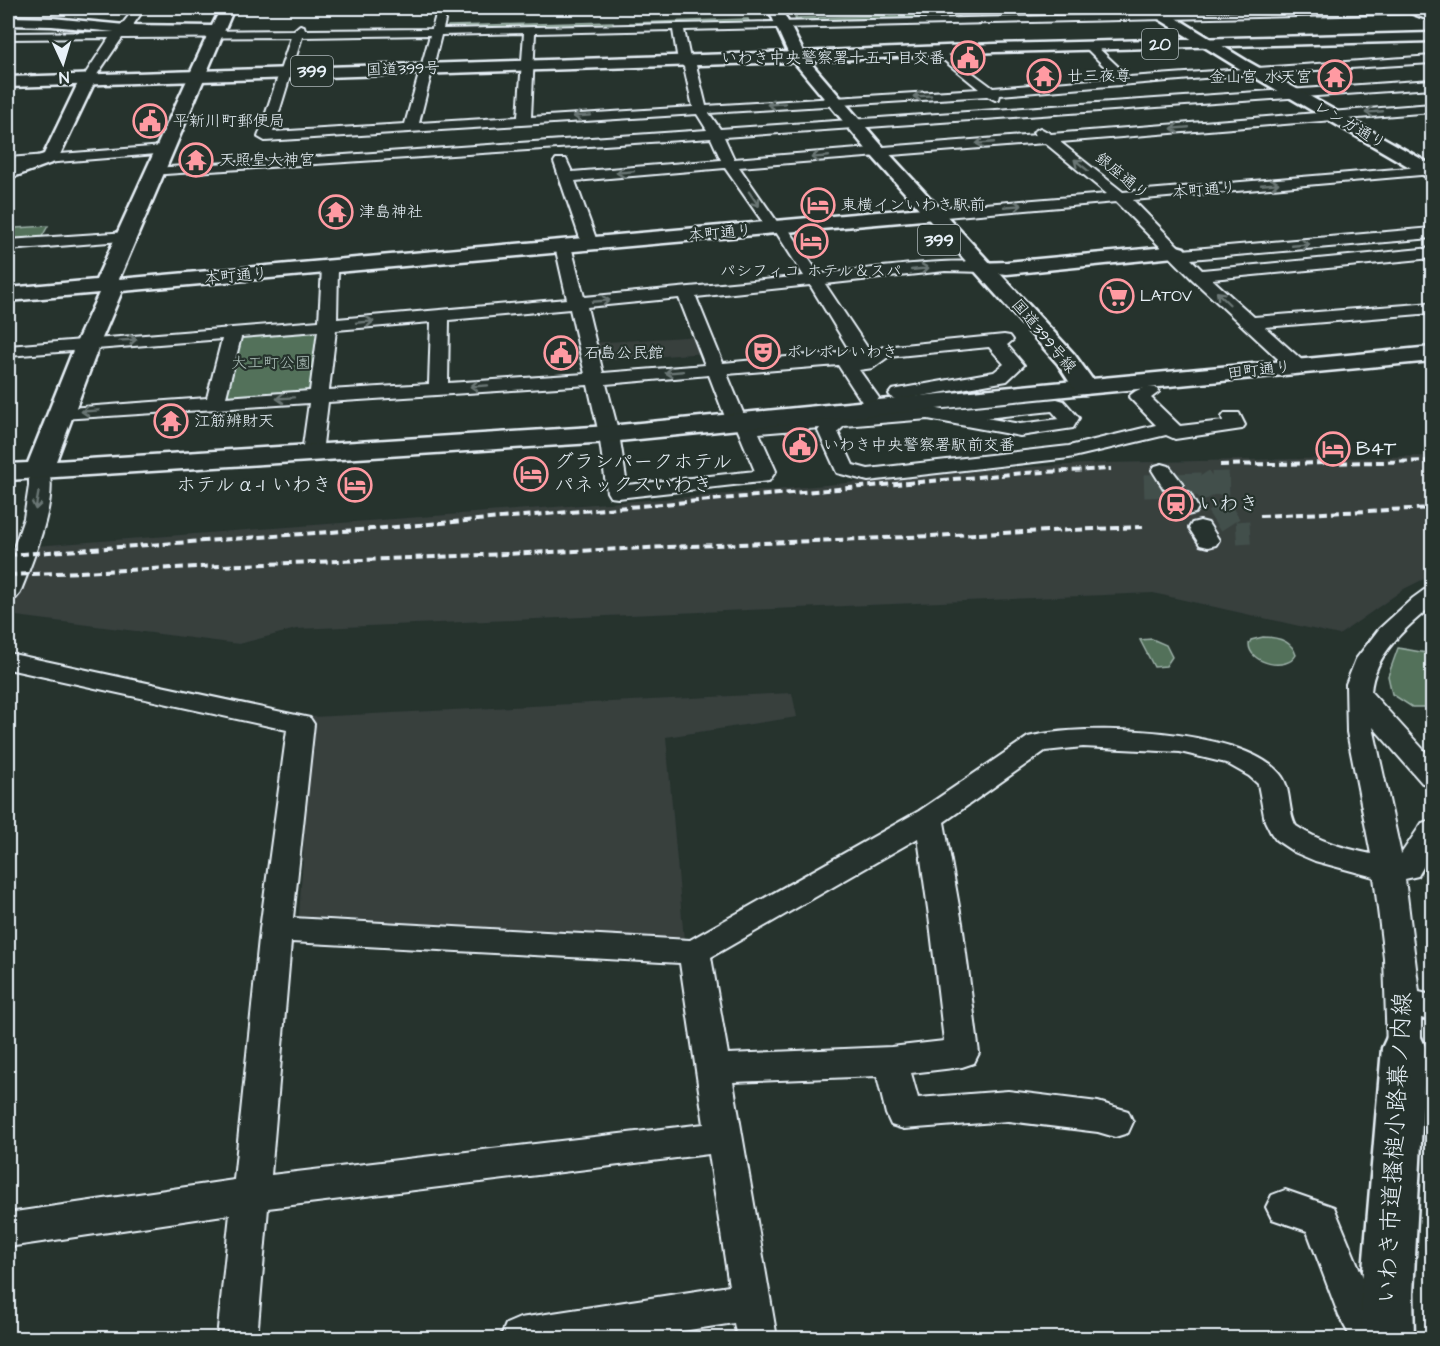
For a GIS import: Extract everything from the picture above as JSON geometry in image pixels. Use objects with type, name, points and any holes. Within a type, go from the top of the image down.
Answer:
[{"type":"main road","points":[[39,470],[88,343],[111,291],[104,287],[228,8]]},
{"type":"main road","name":"レンガ通り","points":[[1149,8],[1171,12],[1205,43],[1432,171]]},
{"type":"main road","points":[[1413,9],[1432,16]]},
{"type":"main road","name":"国道399号線","points":[[771,17],[793,49],[790,57],[871,153],[926,214],[985,267],[1066,359],[1085,387]]},
{"type":"main road","points":[[8,21],[52,22],[122,32],[217,32]]},
{"type":"main road","name":"20","points":[[790,57],[995,48],[1432,37]]},
{"type":"main road","name":"国道399号","points":[[8,82],[790,57]]},
{"type":"main road","points":[[8,174],[48,158],[88,79]]},
{"type":"main road","name":"国道399号線","points":[[926,214],[962,266],[1043,359],[1085,387]]},
{"type":"main road","name":"本町通り","points":[[8,294],[330,268],[926,214]]},
{"type":"main road","points":[[985,267],[1007,268],[1178,254]]},
{"type":"main road","name":"田町通り","points":[[8,472],[748,424],[885,399],[1085,387],[1432,354]]},
{"type":"main road","name":"いわき市道搔槌小路幕ノ内線","points":[[1388,1338],[1387,1294],[1404,1048]]},
{"type":"street","points":[[88,79],[112,41],[122,32],[140,8]]},
{"type":"street","points":[[411,128],[425,68],[443,8]]},
{"type":"street","points":[[965,14],[1149,8]]},
{"type":"street","points":[[217,32],[437,28],[771,17],[1432,10]]},
{"type":"street","points":[[965,14],[995,48]]},
{"type":"street","points":[[437,28],[530,30],[624,21],[678,27],[771,17]]},
{"type":"street","points":[[678,27],[684,61],[690,65],[700,109],[716,133],[729,164],[817,281],[860,350],[859,360]]},
{"type":"street","points":[[524,120],[530,30]]},
{"type":"street","points":[[299,31],[265,137],[990,92],[1252,70],[1432,59]]},
{"type":"street","points":[[8,36],[122,32]]},
{"type":"street","points":[[1090,46],[1126,81]]},
{"type":"street","name":"銀座通り","points":[[939,51],[1120,197],[1249,323],[1297,366]]},
{"type":"street","points":[[155,172],[1432,84]]},
{"type":"street","points":[[566,177],[1432,108]]},
{"type":"street","points":[[556,144],[590,244]]},
{"type":"street","points":[[8,162],[164,150]]},
{"type":"street","name":"本町通り","points":[[926,214],[1432,171]]},
{"type":"street","points":[[1178,254],[1432,233]]},
{"type":"street","points":[[8,244],[128,237]]},
{"type":"street","points":[[563,246],[609,434],[618,492],[762,477],[766,471],[748,424],[716,369],[686,294]]},
{"type":"street","points":[[1198,274],[1432,253]]},
{"type":"street","points":[[8,351],[686,294],[945,266],[985,267]]},
{"type":"street","points":[[312,453],[328,325],[330,268]]},
{"type":"street","points":[[1249,323],[1432,308]]},
{"type":"street","points":[[438,389],[440,316]]},
{"type":"street","points":[[215,403],[233,332]]},
{"type":"street","points":[[62,413],[595,379],[845,359],[859,360],[866,364],[883,352],[999,340],[1015,365],[1000,376],[885,399],[871,381],[871,369],[859,360]]},
{"type":"street","points":[[1149,392],[1139,397],[1175,433],[1235,425],[1232,417]]},
{"type":"street","points":[[748,424],[838,421],[928,413],[941,416],[1020,430],[1066,424],[1069,418],[1057,405],[941,416]]},
{"type":"street","points":[[838,421],[828,431],[844,469],[868,475],[1069,452],[1171,428]]},
{"type":"street","points":[[8,593],[32,532],[40,484],[39,470]]},
{"type":"street","name":"いわき市道搔槌小路幕ノ内線","points":[[1404,1048],[1419,1004],[1401,953],[1378,807],[1360,737],[1359,683],[1367,662],[1410,611],[1432,595]]},
{"type":"street","points":[[8,661],[301,724],[276,929],[237,1338]]},
{"type":"street","points":[[1359,694],[1432,776]]},
{"type":"street","points":[[276,929],[694,952],[929,818],[1038,743],[1083,738],[1180,743],[1235,756],[1259,769],[1271,781],[1279,821],[1286,833],[1304,845],[1325,854],[1387,869],[1407,868],[1432,830]]},
{"type":"street","points":[[713,1069],[891,1061],[962,1053],[946,923],[929,818]]},
{"type":"street","points":[[520,1338],[754,1320],[694,952]]},
{"type":"street","points":[[891,1061],[904,1114],[1008,1106],[1098,1117],[1115,1122]]},
{"type":"street","points":[[8,1230],[250,1194],[724,1137]]},
{"type":"street","points":[[1286,1207],[1321,1220],[1359,1316],[1374,1338]]},
{"type":"shaded area","points":[[700,336],[706,353],[595,361],[591,343]]},
{"type":"shaded area","points":[[1432,456],[1432,575],[1404,589],[1339,635],[1153,593],[296,629],[239,644],[8,615],[8,548],[741,493],[992,469],[1106,463]]},
{"type":"shaded area","points":[[792,693],[797,717],[666,737],[684,940],[299,916],[312,717]]},
{"type":"green space","points":[[1174,9],[1401,9],[1181,14]]},
{"type":"green space","points":[[1134,10],[1140,15],[984,19],[979,13]]},
{"type":"green space","points":[[955,14],[964,18],[797,23],[795,18]]},
{"type":"green space","points":[[748,19],[750,24],[630,26],[630,23]]},
{"type":"green space","points":[[613,22],[613,27],[447,30],[448,26]]},
{"type":"green space","points":[[48,226],[40,240],[8,242],[16,228]]},
{"type":"green space","name":"大工町公園","points":[[313,331],[319,333],[311,388],[304,392],[230,396],[224,394],[238,337]]},
{"type":"green space","points":[[1263,637],[1287,643],[1296,655],[1285,663],[1261,661],[1255,657],[1249,644],[1251,640]]},
{"type":"green space","points":[[1152,639],[1166,645],[1172,657],[1166,666],[1154,667],[1140,640]]},
{"type":"green space","points":[[1398,648],[1432,654],[1432,707],[1412,707],[1392,694],[1388,676]]},
{"type":"tunnel","points":[[1199,477],[1203,484]]},
{"type":"tunnel","points":[[1203,484],[1229,483]]},
{"type":"tunnel","points":[[1144,486],[1203,484]]},
{"type":"tunnel","points":[[1203,484],[1235,533],[1250,532]]},
{"type":"railway","points":[[1220,465],[1432,461]]},
{"type":"railway","points":[[8,555],[372,529],[1024,473],[1111,469]]},
{"type":"railway","points":[[1260,516],[1432,508]]},
{"type":"railway","points":[[8,575],[1143,527]]},
{"type":"place","name":"いわき中央警察署十五丁目交番","points":[[968,58]]},
{"type":"place","name":"廿三夜尊","points":[[1044,76]]},
{"type":"place","name":"金山宮 水天宮","points":[[1335,77]]},
{"type":"place","name":"平新川町郵便局","points":[[150,121]]},
{"type":"place","name":"天照皇大神宮","points":[[196,160]]},
{"type":"place","name":"東横インいわき駅前","points":[[818,205]]},
{"type":"place","name":"津島神社","points":[[336,212]]},
{"type":"place","name":"パシフィコ ホテル＆スパ","points":[[811,241]]},
{"type":"place","name":"LATOV","points":[[1117,296]]},
{"type":"place","name":"ポレポレいわき","points":[[763,352]]},
{"type":"place","name":"石島公民館","points":[[561,353]]},
{"type":"place","name":"江筋辨財天","points":[[171,421]]},
{"type":"place","name":"いわき中央警察署駅前交番","points":[[800,445]]},
{"type":"place","name":"B4T","points":[[1333,449]]},
{"type":"place","name":"グランパークホテル パネックスいわき","points":[[531,474]]},
{"type":"place","name":"ホテルα-1 いわき","points":[[355,485]]},
{"type":"place","name":"いわき","points":[[1176,504]]}]
